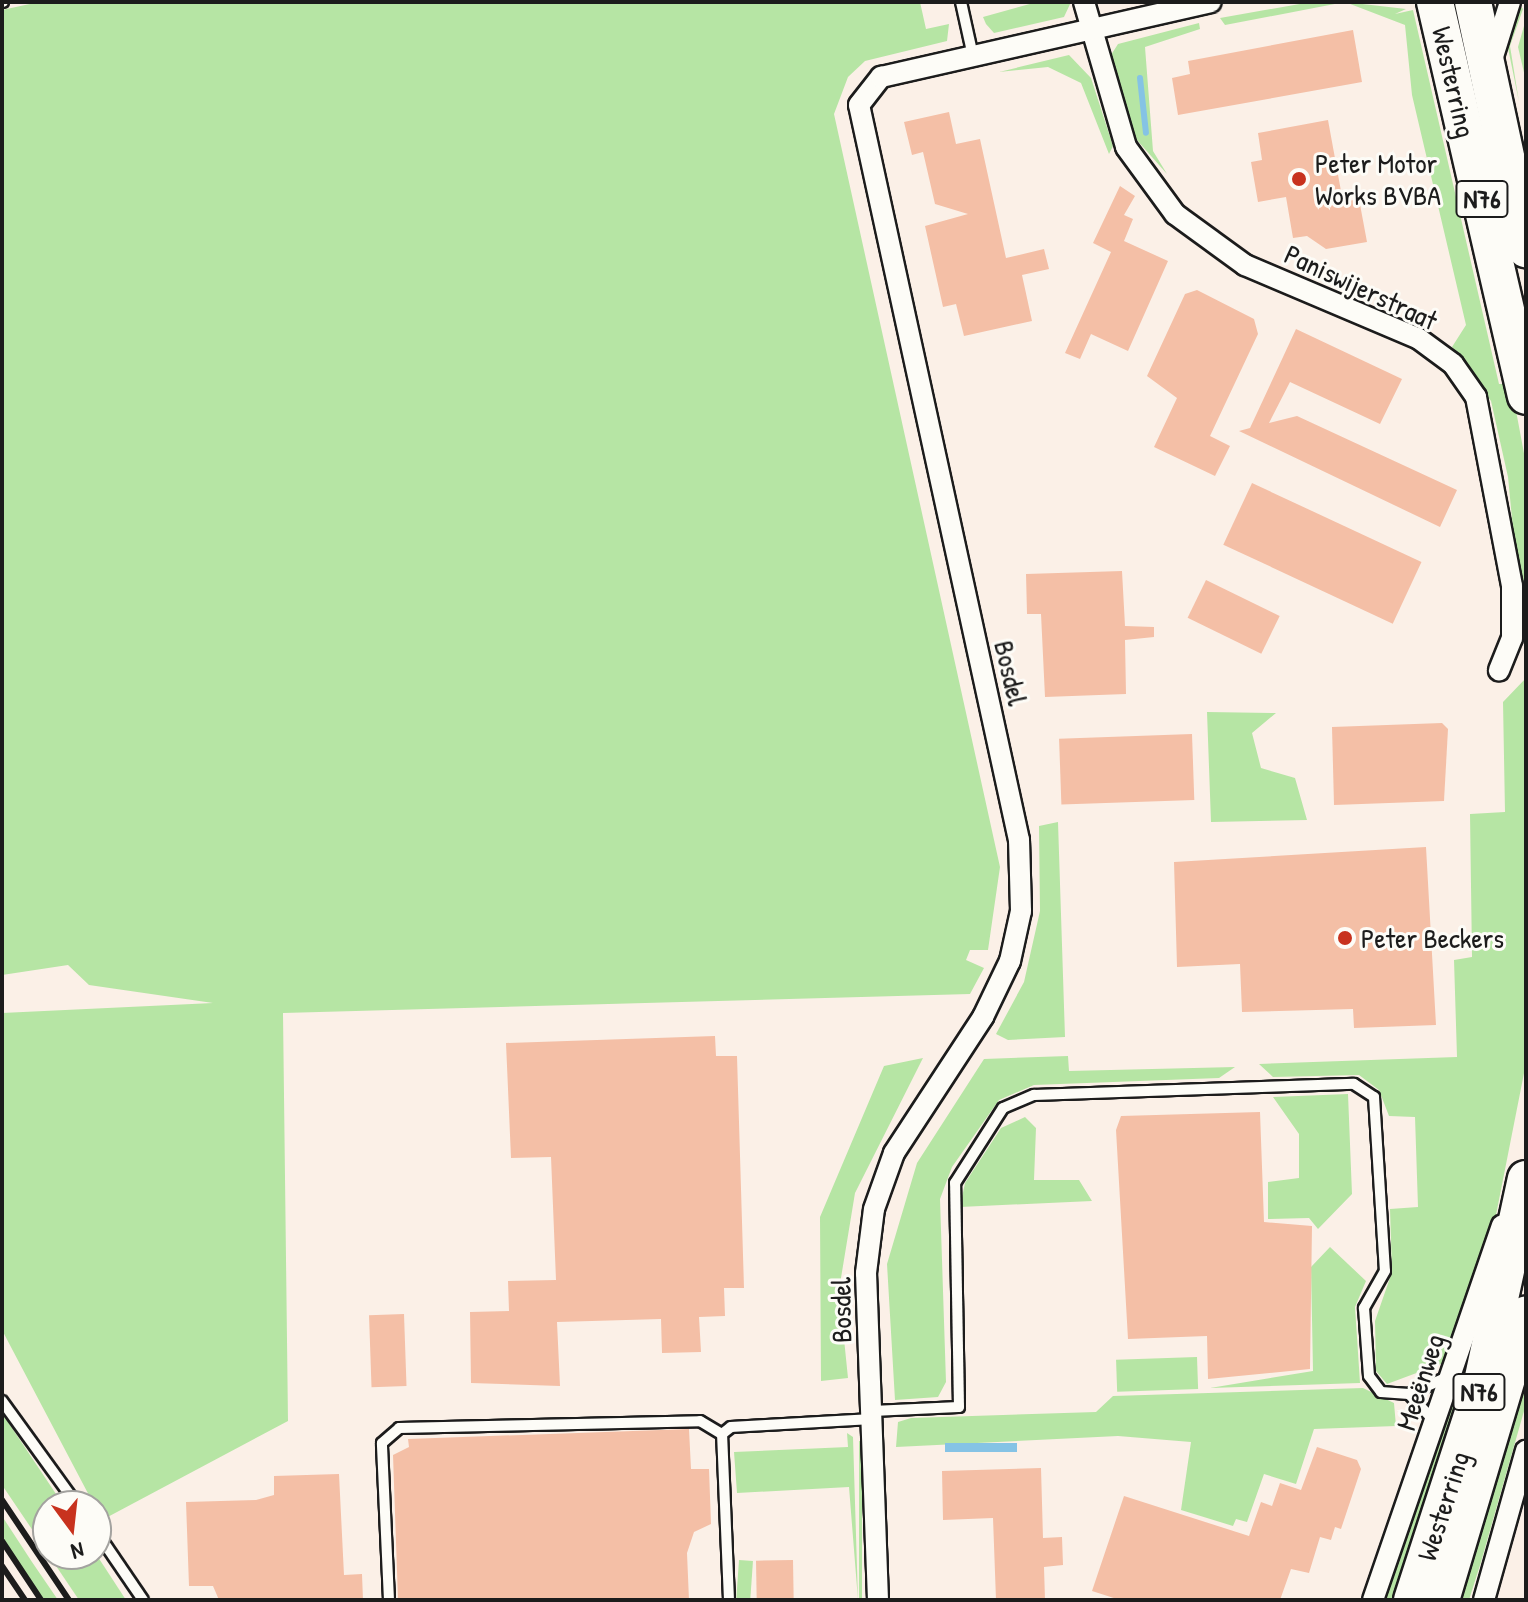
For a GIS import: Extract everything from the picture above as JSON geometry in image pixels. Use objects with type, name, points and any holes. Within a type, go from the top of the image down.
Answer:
[{"type":"highway","name":"Westerring","points":[[1435,2],[1526,396]]},
{"type":"highway","name":"Westerring","points":[[1473,2],[1526,249]]},
{"type":"highway","name":"Westerring","points":[[1412,1600],[1480,1391],[1526,1182]]},
{"type":"highway","name":"Westerring","points":[[1441,1600],[1526,1314]]},
{"type":"street","name":"Paniswijerstraat","points":[[1084,2],[1126,147],[1175,214],[1245,265],[1419,339],[1453,364],[1476,397],[1512,586],[1512,638],[1499,670]]},
{"type":"street","name":"Bosdel","points":[[878,1600],[866,1273],[874,1209],[894,1153],[983,1017],[1010,961],[1021,911],[1019,840],[859,105],[881,77],[1211,2]]},
{"type":"street","points":[[1487,70],[1510,2]]},
{"type":"street","name":"Meeënweg","points":[[1373,1600],[1436,1423],[1496,1239],[1526,1182]]},
{"type":"street","points":[[1484,1600],[1526,1451]]},
{"type":"lane","points":[[961,2],[973,56]]},
{"type":"lane","points":[[722,1434],[731,1427],[959,1407],[955,1183],[1003,1108],[1034,1095],[1354,1084],[1374,1097],[1379,1122],[1385,1271],[1364,1308],[1369,1376],[1381,1392],[1409,1394],[1452,1376]]},
{"type":"lane","points":[[1409,1394],[1436,1423]]},
{"type":"lane","points":[[2,1401],[66,1490]]},
{"type":"lane","points":[[389,1600],[382,1443],[399,1428],[700,1421],[722,1434]]},
{"type":"lane","points":[[722,1434],[729,1600]]},
{"type":"lane","points":[[112,1554],[143,1600]]},
{"type":"green space","points":[[39,2],[920,2],[926,29],[949,24],[947,41],[865,61],[848,77],[834,114],[1000,867],[988,950],[970,950],[966,960],[984,968],[970,994],[283,1013],[288,1421],[112,1515],[112,1490],[86,1490],[2,1330],[2,1013],[213,1003],[89,985],[68,965],[2,975],[2,10]]},
{"type":"green space","points":[[1037,2],[1071,2],[1064,17],[994,33],[983,17]]},
{"type":"green space","points":[[1311,2],[1345,2],[1225,25],[1220,18]]},
{"type":"green space","points":[[1345,2],[1406,9],[1395,14],[1413,10],[1499,384],[1511,384],[1526,464],[1526,664],[1508,477],[1491,401],[1452,347],[1466,325],[1412,95],[1405,25]]},
{"type":"green space","points":[[1518,3],[1523,9],[1510,46],[1519,102],[1506,38]]},
{"type":"green space","points":[[1526,19],[1526,81],[1518,47]]},
{"type":"green space","points":[[1199,23],[1200,29],[1145,47],[1153,151],[1167,174],[1136,139],[1111,55],[1118,44]]},
{"type":"green space","points":[[1069,55],[1091,78],[1113,146],[1109,154],[1081,83],[1048,67],[999,72]]},
{"type":"green space","points":[[1526,678],[1526,1063],[1496,1215],[1446,1362],[1387,1384],[1376,1371],[1375,1321],[1392,1272],[1390,1209],[1418,1207],[1415,1117],[1389,1116],[1379,1090],[1359,1075],[1273,1077],[1259,1064],[1457,1057],[1454,960],[1472,957],[1470,814],[1505,812],[1503,702]]},
{"type":"green space","points":[[1207,712],[1276,713],[1252,733],[1261,768],[1295,778],[1307,820],[1211,822]]},
{"type":"green space","points":[[1058,822],[1065,1037],[1008,1040],[996,1034],[1024,982],[1040,911],[1039,826]]},
{"type":"green space","points":[[1068,1056],[1069,1071],[1235,1067],[1219,1078],[1034,1085],[999,1100],[952,1167],[940,1199],[946,1382],[938,1397],[895,1400],[887,1264],[917,1163],[984,1059]]},
{"type":"green space","points":[[923,1058],[855,1193],[839,1290],[848,1378],[821,1381],[820,1217],[884,1066]]},
{"type":"green space","points":[[1348,1094],[1352,1194],[1318,1229],[1309,1218],[1268,1219],[1268,1182],[1299,1178],[1299,1134],[1273,1097]]},
{"type":"green space","points":[[1025,1117],[1036,1128],[1034,1180],[1079,1180],[1092,1201],[960,1207],[965,1183],[1001,1128]]},
{"type":"green space","points":[[1330,1247],[1366,1281],[1355,1307],[1360,1383],[1210,1388],[1313,1371],[1311,1267]]},
{"type":"green space","points":[[1480,1311],[1486,1314],[1398,1600],[1377,1600]]},
{"type":"green space","points":[[1197,1357],[1198,1389],[1117,1392],[1116,1360]]},
{"type":"green space","points":[[1526,1364],[1526,1404],[1481,1562],[1469,1600],[1454,1600]]},
{"type":"green space","points":[[1363,1388],[1394,1403],[1396,1426],[1314,1429],[1296,1484],[1264,1474],[1247,1522],[1236,1519],[1233,1526],[1181,1510],[1191,1442],[1118,1436],[896,1447],[898,1422],[911,1418],[1096,1412],[1113,1396]]},
{"type":"green space","points":[[2,1413],[53,1490],[32,1490],[32,1529],[2,1485]]},
{"type":"green space","points":[[847,1433],[853,1437],[858,1600],[849,1487],[737,1493],[734,1452],[848,1447]]},
{"type":"green space","points":[[859,1441],[862,1441],[862,1600],[859,1600]]},
{"type":"green space","points":[[2,1516],[32,1561],[32,1570],[38,1570],[58,1600],[44,1600],[2,1538]]},
{"type":"green space","points":[[739,1560],[753,1561],[750,1600],[736,1600]]},
{"type":"green space","points":[[59,1570],[106,1570],[126,1600],[79,1600]]},
{"type":"water","points":[[945,1443],[1017,1443],[1017,1452],[945,1452]]},
{"type":"building","points":[[1353,30],[1362,82],[1178,115],[1172,78],[1190,74],[1188,61]]},
{"type":"building","points":[[949,112],[956,144],[980,139],[1006,258],[1044,249],[1049,269],[1022,275],[1032,321],[964,336],[956,304],[943,307],[925,226],[968,214],[935,204],[923,152],[912,155],[904,122]]},
{"type":"building","points":[[1328,120],[1343,202],[1359,199],[1367,242],[1326,249],[1307,236],[1293,238],[1286,197],[1258,202],[1251,162],[1262,160],[1258,133]]},
{"type":"building","points":[[1120,186],[1135,196],[1124,215],[1133,219],[1124,241],[1168,261],[1128,351],[1091,334],[1080,359],[1065,353],[1111,252],[1093,243]]},
{"type":"building","points":[[1197,290],[1254,319],[1258,334],[1210,436],[1230,446],[1215,476],[1154,447],[1177,398],[1147,376],[1185,294]]},
{"type":"building","points":[[1296,329],[1402,379],[1380,424],[1290,382],[1269,423],[1297,416],[1457,490],[1440,527],[1239,431],[1250,428]]},
{"type":"building","points":[[1252,483],[1421,562],[1393,624],[1223,545]]},
{"type":"building","points":[[1122,571],[1125,626],[1154,627],[1154,637],[1125,640],[1126,694],[1045,697],[1041,614],[1027,614],[1026,574]]},
{"type":"building","points":[[1206,580],[1280,616],[1261,654],[1188,618]]},
{"type":"building","points":[[1442,723],[1448,729],[1444,801],[1334,805],[1332,727]]},
{"type":"building","points":[[1192,734],[1194,800],[1061,805],[1059,739]]},
{"type":"building","points":[[1426,847],[1436,1025],[1354,1028],[1353,1009],[1242,1012],[1240,964],[1177,967],[1174,862]]},
{"type":"building","points":[[715,1036],[716,1056],[737,1056],[744,1288],[724,1288],[725,1316],[699,1317],[701,1352],[662,1353],[661,1319],[557,1322],[560,1386],[471,1383],[470,1312],[509,1311],[508,1281],[556,1280],[551,1157],[511,1158],[506,1043]]},
{"type":"building","points":[[1260,1112],[1264,1222],[1312,1226],[1310,1369],[1208,1379],[1207,1336],[1128,1339],[1116,1130],[1121,1116]]},
{"type":"building","points":[[404,1314],[407,1386],[372,1387],[369,1315]]},
{"type":"building","points":[[689,1429],[691,1469],[709,1469],[711,1524],[694,1532],[687,1553],[689,1600],[398,1600],[393,1455],[409,1447],[408,1439]]},
{"type":"building","points":[[1317,1447],[1357,1460],[1361,1469],[1341,1529],[1335,1527],[1331,1540],[1320,1537],[1309,1573],[1291,1569],[1280,1600],[1120,1600],[1092,1591],[1124,1496],[1249,1536],[1261,1502],[1272,1506],[1280,1483],[1301,1490]]},
{"type":"building","points":[[1041,1468],[1043,1538],[1062,1537],[1063,1565],[1044,1567],[1045,1600],[996,1600],[993,1518],[943,1520],[942,1471]]},
{"type":"building","points":[[339,1474],[344,1575],[362,1574],[363,1600],[219,1600],[213,1586],[189,1586],[186,1502],[256,1500],[274,1495],[274,1476]]},
{"type":"building","points":[[793,1560],[794,1600],[757,1600],[756,1561]]},
{"type":"waterway","points":[[1140,78],[1146,133]]},
{"type":"railway","points":[[2,1500],[69,1600]]},
{"type":"railway","points":[[2,1541],[41,1600]]},
{"type":"railway","points":[[2,1566],[25,1600]]},
{"type":"place","name":"Peter Motor Works BVBA","points":[[1299,179]]},
{"type":"place","name":"Peter Beckers","points":[[1345,938]]}]
